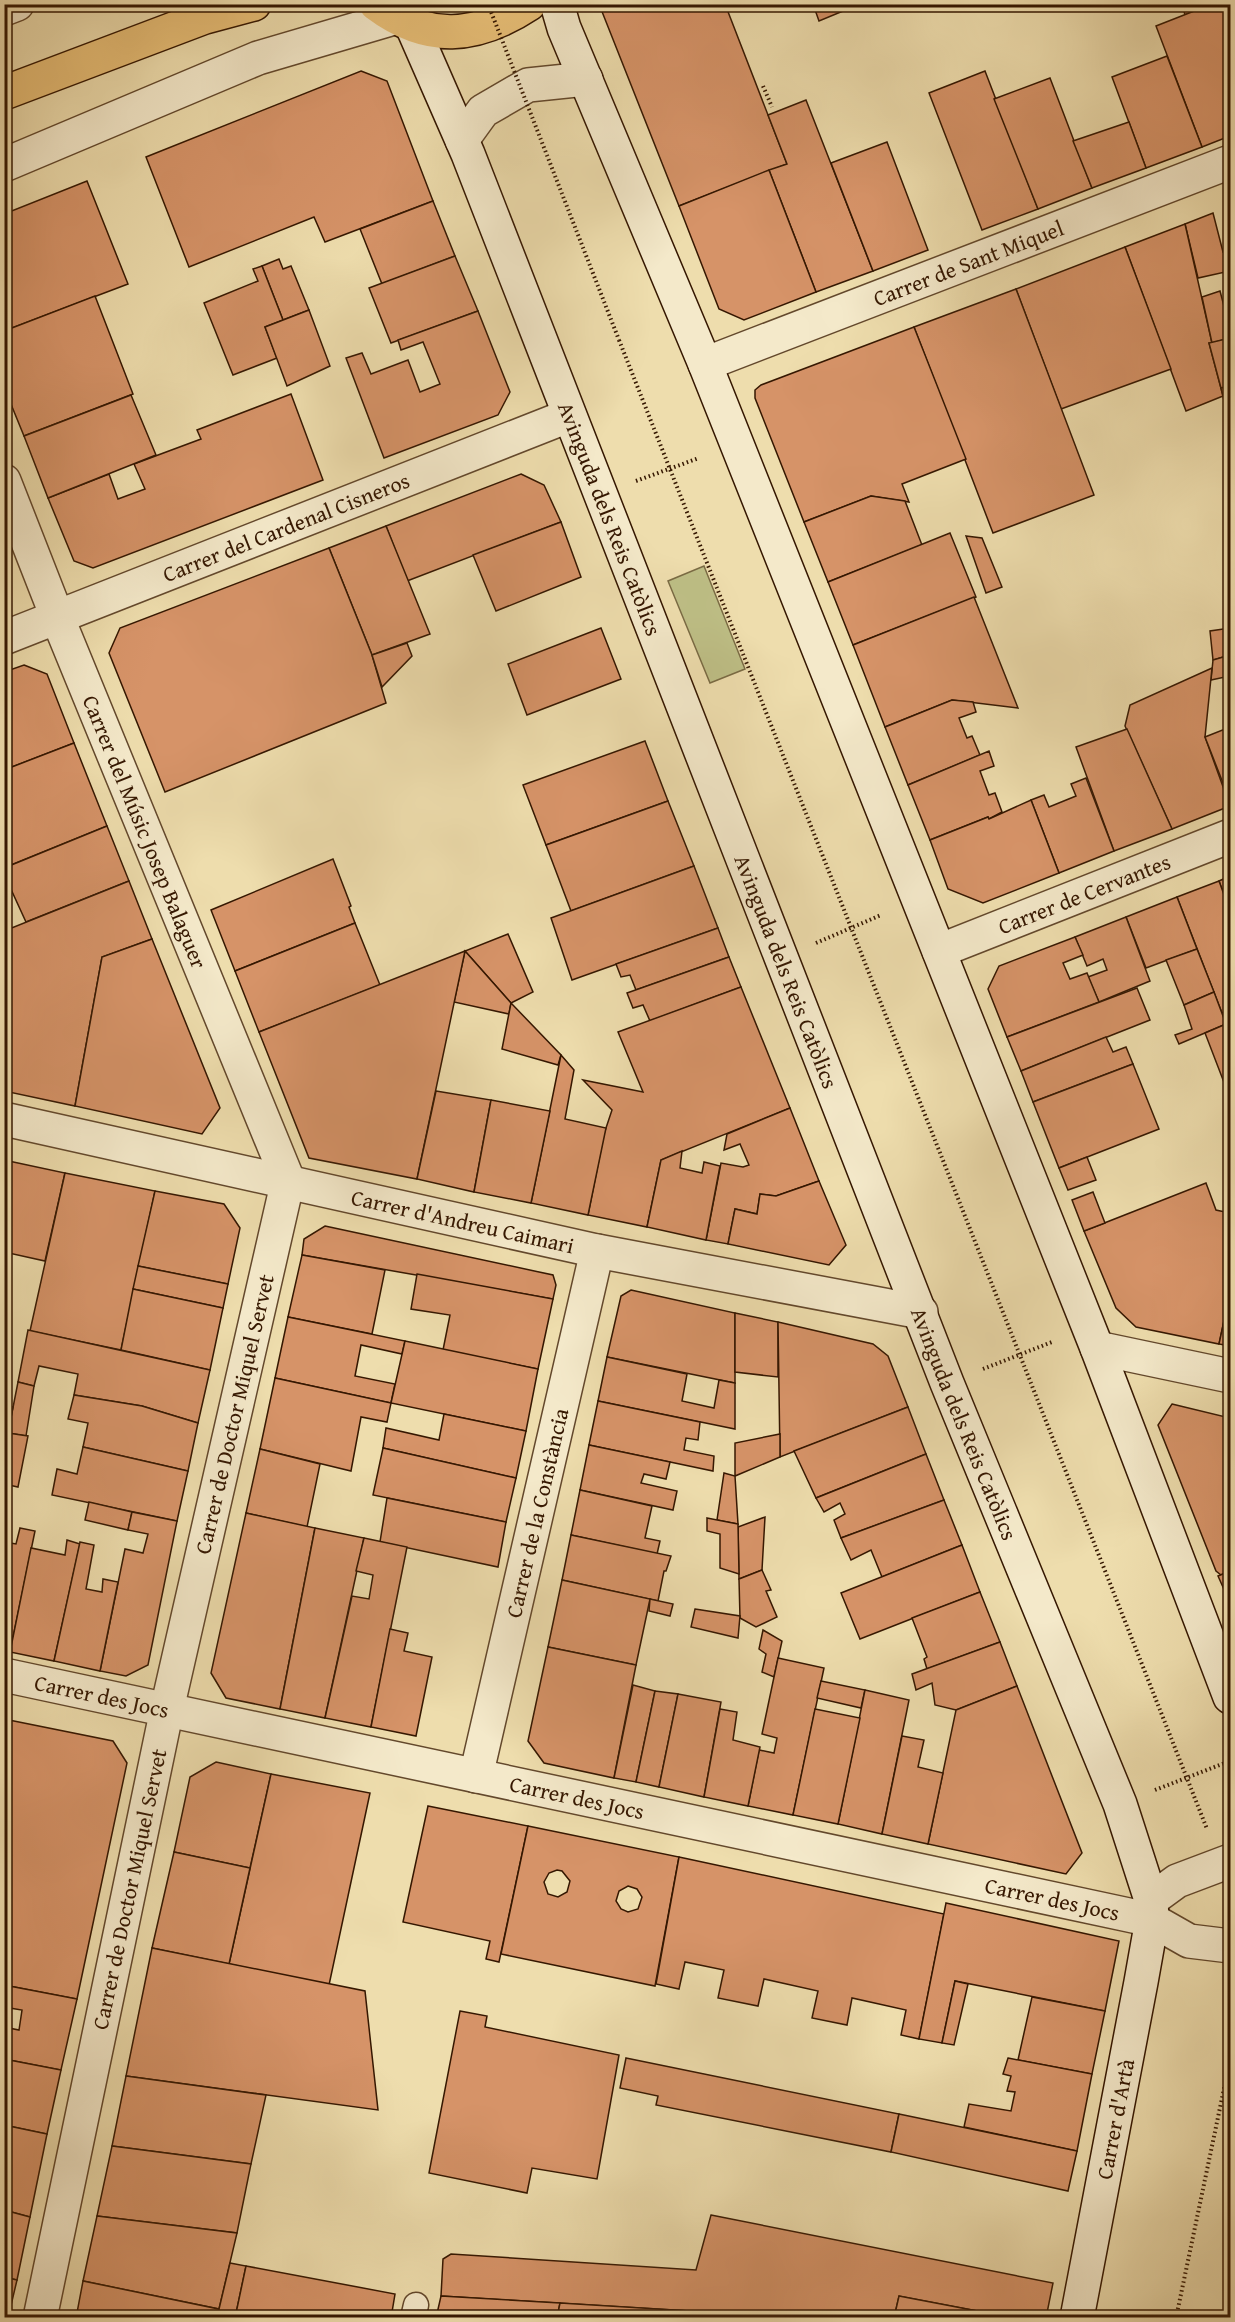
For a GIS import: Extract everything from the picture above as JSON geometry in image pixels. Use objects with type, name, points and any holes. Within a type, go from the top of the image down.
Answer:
[{"type":"main road","points":[[4,93],[214,11],[254,4]]},
{"type":"main road","points":[[394,16],[435,32],[469,32],[503,21],[529,4]]},
{"type":"street","points":[[4,9],[17,4]]},
{"type":"street","points":[[557,4],[705,364],[1093,1338],[1230,1696]]},
{"type":"street","points":[[4,165],[258,58],[394,16]]},
{"type":"street","name":"Avinguda dels Reis Catòlics","points":[[394,16],[462,140],[947,1383],[1120,1804],[1151,1910]]},
{"type":"street","points":[[462,140],[483,111],[528,85],[567,79],[586,79]]},
{"type":"street","name":"Carrer de Sant Miquel","points":[[705,364],[1230,162]]},
{"type":"street","name":"Carrer del Cardenal Cisneros","points":[[4,638],[58,619],[568,416]]},
{"type":"street","name":"Carrer del Músic Josep Balaguer","points":[[4,481],[58,619],[288,1180]]},
{"type":"street","name":"Carrer de Cervantes","points":[[939,951],[1230,836]]},
{"type":"street","name":"Carrer d'Andreu Caimari","points":[[4,1119],[288,1180],[597,1251],[921,1312]]},
{"type":"street","name":"Carrer de Doctor Miquel Servet","points":[[39,2318],[167,1709],[288,1180]]},
{"type":"street","name":"Carrer de la Constància","points":[[476,1776],[597,1251]]},
{"type":"street","points":[[1093,1338],[1230,1376]]},
{"type":"street","name":"Carrer des Jocs","points":[[4,1675],[476,1776],[1151,1910],[1189,1941],[1230,1946]]},
{"type":"street","points":[[1151,1910],[1177,1881],[1225,1863]]},
{"type":"street","name":"Carrer d'Artà","points":[[1077,2318],[1151,1910]]},
{"type":"path","points":[[488,4],[1186,1778],[1225,1863]]},
{"type":"path","points":[[763,86],[772,106]]},
{"type":"path","points":[[599,494],[737,444]]},
{"type":"path","points":[[782,957],[918,900]]},
{"type":"path","points":[[947,1383],[1020,1354],[1093,1338]]},
{"type":"path","points":[[1120,1804],[1230,1761]]},
{"type":"path","points":[[1176,2318],[1230,2060]]},
{"type":"green space","points":[[704,566],[745,669],[710,683],[668,581]]},
{"type":"building","points":[[599,4],[725,4],[787,164],[679,206]]},
{"type":"building","points":[[813,4],[860,4],[819,21]]},
{"type":"building","points":[[1182,4],[1212,4],[1185,15]]},
{"type":"building","points":[[1212,4],[1230,4],[1230,136],[1202,147],[1156,26]]},
{"type":"building","points":[[1167,56],[1202,147],[1146,168],[1112,77]]},
{"type":"building","points":[[361,71],[387,81],[433,201],[325,242],[314,217],[189,267],[146,157]]},
{"type":"building","points":[[985,71],[1038,209],[982,230],[929,93]]},
{"type":"building","points":[[1050,78],[1092,188],[1038,209],[994,99]]},
{"type":"building","points":[[806,100],[873,271],[816,292],[769,170],[787,164],[768,115]]},
{"type":"building","points":[[1129,122],[1146,168],[1092,188],[1073,141]]},
{"type":"building","points":[[887,142],[928,250],[873,271],[831,163]]},
{"type":"building","points":[[769,170],[816,292],[744,320],[719,309],[679,206]]},
{"type":"building","points":[[87,181],[128,284],[4,331],[4,214]]},
{"type":"building","points":[[433,201],[455,256],[382,284],[360,229]]},
{"type":"building","points":[[1213,213],[1223,252],[1230,249],[1230,271],[1198,278],[1185,224]]},
{"type":"building","points":[[1185,224],[1212,343],[1209,343],[1223,396],[1186,411],[1125,247]]},
{"type":"building","points":[[1125,247],[1171,369],[1061,409],[1016,289]]},
{"type":"building","points":[[455,256],[478,311],[391,343],[369,288]]},
{"type":"building","points":[[279,259],[283,269],[291,266],[309,310],[283,320],[262,266]]},
{"type":"building","points":[[262,266],[283,320],[265,327],[277,358],[233,375],[204,303],[258,281],[253,269]]},
{"type":"building","points":[[1016,289],[1094,495],[993,533],[914,327]]},
{"type":"building","points":[[1220,291],[1225,310],[1230,308],[1230,338],[1212,343],[1202,297]]},
{"type":"building","points":[[95,296],[133,394],[24,436],[4,387],[4,331]]},
{"type":"building","points":[[309,310],[330,366],[287,386],[265,327]]},
{"type":"building","points":[[478,311],[510,392],[498,415],[384,458],[346,358],[362,353],[371,374],[408,360],[420,392],[440,384],[423,342],[401,350],[398,340]]},
{"type":"building","points":[[914,327],[966,459],[902,484],[909,502],[871,496],[804,522],[755,398],[755,390],[761,385]]},
{"type":"building","points":[[1230,338],[1230,386],[1221,388],[1209,343]]},
{"type":"building","points":[[1230,386],[1230,416],[1228,417],[1221,388]]},
{"type":"building","points":[[291,394],[323,480],[93,568],[74,561],[48,498],[109,474],[118,499],[145,489],[134,464],[201,439],[197,430]]},
{"type":"building","points":[[131,395],[156,455],[48,498],[24,436]]},
{"type":"building","points":[[521,474],[544,485],[561,522],[407,581],[386,526]]},
{"type":"building","points":[[871,496],[905,501],[922,545],[828,582],[804,522]]},
{"type":"building","points":[[561,522],[581,577],[496,611],[473,555]]},
{"type":"building","points":[[386,526],[430,634],[372,655],[329,548]]},
{"type":"building","points":[[950,533],[976,597],[853,645],[828,582]]},
{"type":"building","points":[[966,536],[982,538],[1002,587],[986,593]]},
{"type":"building","points":[[329,548],[372,655],[386,703],[165,792],[109,653],[120,628]]},
{"type":"building","points":[[4,565],[11,582],[4,598]]},
{"type":"building","points":[[974,597],[1018,708],[952,700],[885,727],[853,645]]},
{"type":"building","points":[[601,628],[621,679],[527,715],[508,664]]},
{"type":"building","points":[[1230,628],[1230,655],[1213,660],[1210,631]]},
{"type":"building","points":[[407,643],[412,656],[382,687],[372,655]]},
{"type":"building","points":[[1230,655],[1230,676],[1211,680],[1213,660]]},
{"type":"building","points":[[24,665],[47,674],[74,743],[4,770],[4,672]]},
{"type":"building","points":[[1212,668],[1205,737],[1230,806],[1172,829],[1125,726],[1130,705]]},
{"type":"building","points":[[952,700],[973,702],[976,712],[959,718],[967,738],[972,736],[980,755],[908,785],[885,727]]},
{"type":"building","points":[[1230,727],[1230,801],[1205,737]]},
{"type":"building","points":[[1127,729],[1172,829],[1114,851],[1076,747]]},
{"type":"building","points":[[645,741],[668,801],[546,845],[523,785]]},
{"type":"building","points":[[74,743],[107,826],[11,865],[4,848],[4,770]]},
{"type":"building","points":[[989,751],[994,766],[980,771],[989,795],[995,793],[1002,812],[989,819],[988,817],[930,840],[908,785]]},
{"type":"building","points":[[1086,778],[1114,851],[1059,873],[1031,800],[1044,795],[1049,807],[1076,796],[1071,784]]},
{"type":"building","points":[[1031,800],[1059,873],[983,903],[948,889],[930,840],[988,817],[989,819]]},
{"type":"building","points":[[668,801],[694,866],[571,911],[546,845]]},
{"type":"building","points":[[107,826],[129,881],[26,922],[4,874],[4,868]]},
{"type":"building","points":[[333,859],[355,923],[235,971],[211,910]]},
{"type":"building","points":[[694,866],[718,928],[572,980],[551,918]]},
{"type":"building","points":[[1230,876],[1230,911],[1219,881]]},
{"type":"building","points":[[129,881],[152,939],[102,957],[75,1106],[4,1091],[4,931]]},
{"type":"building","points":[[1219,881],[1230,911],[1230,936],[1224,939],[1230,958],[1230,1009],[1222,1013],[1177,897]]},
{"type":"building","points":[[1177,897],[1197,949],[1146,968],[1126,917]]},
{"type":"building","points":[[1126,917],[1150,981],[1099,1002],[1088,977],[1107,970],[1103,959],[1087,966],[1075,937]]},
{"type":"building","points":[[355,923],[380,985],[259,1032],[235,971]]},
{"type":"building","points":[[718,928],[729,957],[636,990],[630,975],[621,977],[616,964]]},
{"type":"building","points":[[508,934],[533,992],[511,1003],[465,951]]},
{"type":"building","points":[[1075,937],[1083,955],[1063,963],[1070,979],[1087,973],[1099,1002],[1007,1037],[988,989],[999,966]]},
{"type":"building","points":[[152,939],[220,1108],[202,1134],[75,1106],[102,957]]},
{"type":"building","points":[[1197,949],[1214,992],[1184,1005],[1166,960]]},
{"type":"building","points":[[465,951],[511,1003],[509,1014],[454,1002]]},
{"type":"building","points":[[465,951],[417,1179],[309,1158],[259,1032]]},
{"type":"building","points":[[729,957],[741,987],[650,1021],[643,1005],[633,1008],[627,993]]},
{"type":"building","points":[[741,987],[790,1108],[661,1160],[647,1227],[588,1215],[604,1134],[612,1110],[583,1080],[643,1092],[618,1032]]},
{"type":"building","points":[[1137,988],[1150,1020],[1021,1071],[1007,1037]]},
{"type":"building","points":[[1214,992],[1226,1024],[1179,1044],[1175,1035],[1192,1029],[1184,1005]]},
{"type":"building","points":[[511,1003],[561,1055],[558,1065],[502,1049]]},
{"type":"building","points":[[1226,1024],[1230,1034],[1230,1098],[1205,1033]]},
{"type":"building","points":[[1106,1037],[1113,1052],[1126,1047],[1133,1064],[1033,1102],[1021,1071]]},
{"type":"building","points":[[561,1055],[574,1070],[565,1119],[606,1128],[588,1215],[531,1203]]},
{"type":"building","points":[[1133,1064],[1159,1129],[1059,1168],[1033,1102]]},
{"type":"building","points":[[436,1091],[491,1100],[474,1192],[417,1179]]},
{"type":"building","points":[[491,1100],[550,1111],[531,1203],[474,1192]]},
{"type":"building","points":[[790,1108],[819,1181],[776,1196],[760,1194],[757,1214],[735,1209],[728,1244],[706,1240],[721,1163],[743,1167],[749,1165],[740,1144],[724,1150],[727,1134]]},
{"type":"building","points":[[682,1151],[680,1168],[702,1173],[704,1162],[720,1166],[706,1240],[647,1227],[661,1160]]},
{"type":"building","points":[[1087,1157],[1096,1180],[1068,1190],[1059,1168]]},
{"type":"building","points":[[4,1160],[65,1173],[45,1261],[4,1252]]},
{"type":"building","points":[[65,1173],[155,1191],[121,1350],[30,1331]]},
{"type":"building","points":[[819,1181],[846,1245],[829,1265],[728,1244],[735,1209],[757,1214],[760,1194],[776,1196]]},
{"type":"building","points":[[1206,1183],[1216,1210],[1230,1213],[1230,1293],[1219,1344],[1136,1327],[1116,1308],[1084,1231]]},
{"type":"building","points":[[155,1191],[224,1204],[240,1228],[228,1284],[138,1266]]},
{"type":"building","points":[[1093,1192],[1105,1223],[1084,1231],[1072,1200]]},
{"type":"building","points":[[325,1226],[553,1275],[556,1285],[553,1299],[302,1255],[304,1239]]},
{"type":"building","points":[[302,1255],[385,1270],[372,1334],[288,1317]]},
{"type":"building","points":[[138,1266],[228,1284],[223,1308],[133,1289]]},
{"type":"building","points":[[417,1274],[553,1299],[538,1369],[443,1350],[450,1315],[411,1309]]},
{"type":"building","points":[[133,1289],[223,1308],[210,1370],[121,1350]]},
{"type":"building","points":[[631,1290],[735,1313],[735,1383],[607,1357],[621,1296]]},
{"type":"building","points":[[1230,1293],[1230,1346],[1219,1344]]},
{"type":"building","points":[[735,1313],[778,1322],[778,1377],[735,1372]]},
{"type":"building","points":[[288,1317],[405,1341],[402,1354],[361,1345],[355,1376],[395,1384],[391,1403],[275,1378]]},
{"type":"building","points":[[778,1322],[873,1344],[888,1356],[908,1407],[780,1457]]},
{"type":"building","points":[[28,1330],[210,1370],[198,1423],[142,1406],[74,1395],[78,1374],[39,1366],[34,1386],[18,1382]]},
{"type":"building","points":[[405,1341],[538,1369],[526,1431],[391,1403]]},
{"type":"building","points":[[607,1357],[687,1374],[682,1401],[714,1408],[719,1380],[735,1383],[735,1429],[598,1401]]},
{"type":"building","points":[[275,1378],[391,1403],[387,1422],[361,1417],[351,1471],[260,1449]]},
{"type":"building","points":[[18,1382],[34,1386],[26,1436],[8,1433]]},
{"type":"building","points":[[74,1395],[142,1406],[198,1423],[188,1471],[83,1447],[88,1423],[68,1419]]},
{"type":"building","points":[[598,1401],[700,1422],[698,1440],[686,1438],[684,1450],[714,1456],[713,1471],[589,1445]]},
{"type":"building","points":[[1172,1404],[1230,1418],[1230,1571],[1221,1575],[1216,1571],[1158,1425]]},
{"type":"building","points":[[4,1405],[13,1407],[4,1452]]},
{"type":"building","points":[[908,1407],[926,1454],[816,1498],[794,1451]]},
{"type":"building","points":[[444,1414],[526,1431],[516,1478],[383,1448],[386,1428],[439,1440]]},
{"type":"building","points":[[8,1433],[28,1436],[18,1487],[4,1484],[4,1452]]},
{"type":"building","points":[[780,1434],[780,1457],[735,1476],[735,1443]]},
{"type":"building","points":[[589,1445],[670,1462],[666,1479],[644,1474],[641,1483],[677,1491],[673,1510],[580,1490]]},
{"type":"building","points":[[83,1447],[188,1471],[177,1521],[52,1495],[57,1469],[77,1474]]},
{"type":"building","points":[[383,1448],[516,1478],[506,1522],[373,1495]]},
{"type":"building","points":[[260,1449],[320,1464],[307,1527],[246,1513]]},
{"type":"building","points":[[926,1454],[944,1500],[841,1538],[834,1520],[845,1514],[840,1503],[824,1512],[816,1498]]},
{"type":"building","points":[[724,1473],[735,1476],[738,1524],[717,1520]]},
{"type":"building","points":[[580,1490],[652,1506],[645,1538],[660,1541],[657,1554],[571,1535]]},
{"type":"building","points":[[387,1498],[506,1522],[498,1567],[380,1542]]},
{"type":"building","points":[[944,1500],[962,1545],[882,1577],[871,1550],[851,1560],[841,1538]]},
{"type":"building","points":[[89,1502],[132,1512],[128,1530],[85,1520]]},
{"type":"building","points":[[132,1512],[177,1521],[148,1665],[126,1676],[100,1671],[125,1549],[143,1553],[148,1534],[128,1530]]},
{"type":"building","points":[[246,1513],[315,1528],[280,1709],[226,1698],[211,1673]]},
{"type":"building","points":[[765,1517],[762,1570],[739,1579],[738,1527]]},
{"type":"building","points":[[707,1518],[738,1524],[739,1574],[720,1568],[720,1534],[707,1531]]},
{"type":"building","points":[[20,1528],[35,1531],[10,1652],[4,1651],[4,1542],[16,1544]]},
{"type":"building","points":[[315,1528],[364,1538],[325,1718],[280,1709]]},
{"type":"building","points":[[571,1535],[671,1556],[666,1571],[664,1571],[658,1601],[562,1580]]},
{"type":"building","points":[[364,1538],[407,1547],[371,1727],[325,1718],[352,1596],[369,1599],[373,1575],[356,1571]]},
{"type":"building","points":[[67,1540],[80,1544],[54,1661],[10,1652],[31,1548],[65,1555]]},
{"type":"building","points":[[80,1542],[94,1545],[86,1589],[102,1592],[103,1579],[118,1582],[100,1671],[54,1661]]},
{"type":"building","points":[[962,1545],[980,1592],[860,1639],[841,1593]]},
{"type":"building","points":[[762,1570],[771,1590],[766,1591],[777,1617],[756,1627],[740,1618],[739,1579]]},
{"type":"building","points":[[1230,1571],[1230,1603],[1218,1576]]},
{"type":"building","points":[[562,1580],[650,1599],[636,1665],[548,1647]]},
{"type":"building","points":[[980,1592],[1000,1642],[927,1669],[924,1659],[927,1657],[912,1618]]},
{"type":"building","points":[[650,1599],[673,1604],[670,1616],[649,1611]]},
{"type":"building","points":[[695,1609],[740,1616],[738,1638],[691,1627]]},
{"type":"building","points":[[390,1629],[408,1633],[404,1651],[432,1657],[416,1736],[371,1727]]},
{"type":"building","points":[[763,1630],[782,1641],[774,1677],[762,1672],[766,1654],[759,1649]]},
{"type":"building","points":[[1000,1642],[1017,1686],[956,1710],[935,1705],[932,1683],[916,1690],[912,1674]]},
{"type":"building","points":[[548,1647],[636,1665],[614,1778],[544,1763],[528,1741]]},
{"type":"building","points":[[778,1658],[824,1668],[793,1815],[748,1806],[759,1750],[774,1753],[777,1738],[762,1734]]},
{"type":"building","points":[[821,1681],[865,1690],[861,1708],[817,1698]]},
{"type":"building","points":[[633,1685],[655,1691],[636,1782],[614,1778]]},
{"type":"building","points":[[1017,1686],[1082,1853],[1066,1874],[928,1844],[956,1710]]},
{"type":"building","points":[[865,1690],[909,1700],[882,1834],[838,1824]]},
{"type":"building","points":[[655,1691],[678,1694],[659,1787],[636,1782]]},
{"type":"building","points":[[678,1694],[721,1702],[704,1797],[659,1787]]},
{"type":"building","points":[[720,1709],[737,1712],[733,1740],[760,1747],[748,1806],[704,1797]]},
{"type":"building","points":[[815,1709],[860,1718],[838,1824],[793,1815]]},
{"type":"building","points":[[4,1719],[113,1741],[127,1763],[77,1999],[4,1985]]},
{"type":"building","points":[[902,1736],[924,1740],[918,1767],[943,1773],[928,1844],[882,1834]]},
{"type":"building","points":[[216,1762],[271,1774],[250,1868],[174,1852],[190,1777]]},
{"type":"building","points":[[271,1774],[370,1793],[329,1985],[229,1964]]},
{"type":"building","points":[[428,1806],[528,1826],[499,1962],[486,1959],[490,1941],[403,1922]]},
{"type":"building","points":[[528,1826],[679,1857],[655,1986],[501,1954]],"holes":[[[562,1871],[570,1881],[567,1892],[558,1897],[548,1894],[544,1882],[549,1873]],[[628,1886],[637,1889],[642,1897],[638,1909],[628,1912],[621,1909],[616,1901],[619,1891]]]},
{"type":"building","points":[[174,1852],[250,1868],[229,1964],[152,1948]]},
{"type":"building","points":[[679,1857],[944,1914],[919,2039],[901,2035],[906,2010],[852,1998],[847,2025],[812,2018],[818,1991],[764,1979],[758,2006],[718,1998],[724,1970],[685,1962],[679,1989],[656,1984]]},
{"type":"building","points":[[946,1903],[1119,1941],[1105,2011],[955,1981],[942,2043],[919,2039]]},
{"type":"building","points":[[152,1948],[365,1991],[378,2110],[126,2076]]},
{"type":"building","points":[[955,1981],[968,1984],[954,2045],[942,2043]]},
{"type":"building","points":[[4,1985],[77,1999],[61,2070],[4,2059],[4,2027],[19,2030],[22,2010],[4,2007]]},
{"type":"building","points":[[1032,1997],[1105,2011],[1092,2074],[1018,2060]]},
{"type":"building","points":[[460,2011],[487,2016],[485,2027],[619,2055],[597,2179],[532,2168],[527,2193],[429,2173]]},
{"type":"building","points":[[626,2058],[899,2114],[891,2152],[656,2105],[658,2096],[620,2088]]},
{"type":"building","points":[[1008,2058],[1092,2074],[1077,2151],[964,2127],[969,2104],[1011,2111],[1015,2092],[1007,2091],[1011,2076],[1003,2074]]},
{"type":"building","points":[[4,2059],[61,2070],[47,2134],[4,2125]]},
{"type":"building","points":[[126,2076],[266,2095],[251,2164],[112,2146]]},
{"type":"building","points":[[899,2114],[1077,2151],[1068,2191],[891,2152]]},
{"type":"building","points":[[4,2125],[47,2134],[30,2217],[4,2210]]},
{"type":"building","points":[[112,2146],[251,2164],[237,2233],[97,2216]]},
{"type":"building","points":[[4,2210],[30,2217],[17,2280],[4,2277]]},
{"type":"building","points":[[711,2215],[1053,2283],[1046,2318],[1014,2318],[899,2296],[894,2318],[805,2318],[441,2296],[443,2259],[451,2254],[696,2270]]},
{"type":"building","points":[[97,2216],[237,2233],[219,2309],[83,2281]]},
{"type":"building","points":[[230,2263],[246,2266],[235,2318],[76,2318],[83,2281],[219,2309]]},
{"type":"building","points":[[246,2266],[395,2294],[391,2318],[235,2318]]},
{"type":"building","points":[[4,2277],[17,2280],[8,2318],[4,2318]]},
{"type":"building","points":[[441,2296],[560,2303],[557,2318],[436,2318]]},
{"type":"building","points":[[899,2296],[1014,2318],[894,2318]]},
{"type":"building","points":[[560,2303],[805,2318],[557,2318]]}]
